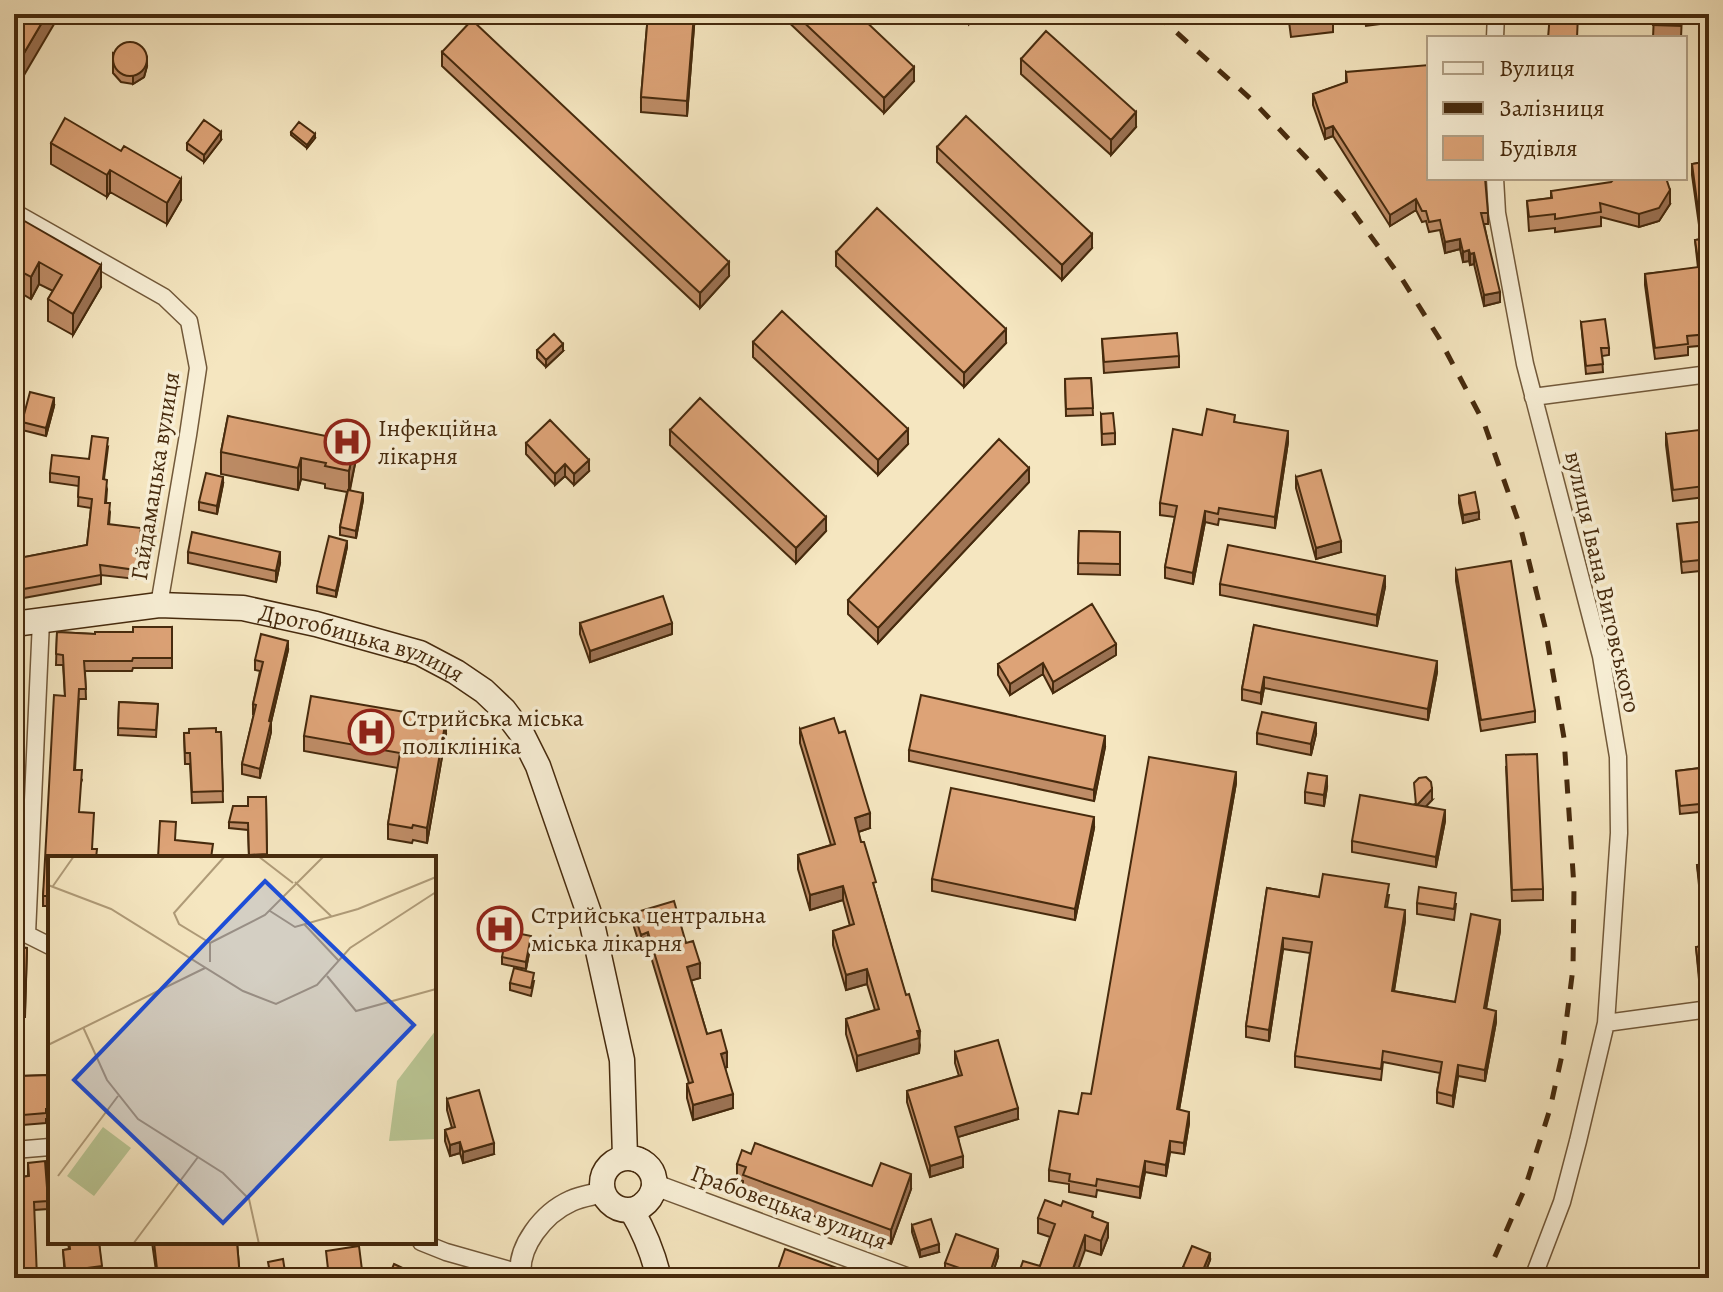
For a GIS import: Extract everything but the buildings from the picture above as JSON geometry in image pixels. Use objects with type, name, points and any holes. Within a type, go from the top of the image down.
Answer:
[{"type":"main road","name":"Дрогобицька вулиця","points":[[14,624],[159,605],[243,608],[420,653],[484,691],[504,710],[522,734],[538,766],[591,919],[622,1060],[625,1157]]},
{"type":"main road","points":[[625,1157],[643,1161],[654,1176],[655,1185],[648,1202],[632,1211],[622,1210],[607,1200],[601,1183],[608,1166],[625,1157]]},
{"type":"main road","points":[[632,1211],[654,1255],[659,1278]]},
{"type":"street","points":[[1495,36],[1496,14]]},
{"type":"street","name":"вулиця Івана Виговського","points":[[1495,180],[1497,213],[1518,331],[1601,656],[1618,757],[1619,833],[1606,1023],[1562,1202],[1533,1278]]},
{"type":"street","name":"Гайдамацька вулиця","points":[[14,212],[164,297],[189,321],[198,368],[159,605]]},
{"type":"street","points":[[1533,397],[1709,374]]},
{"type":"street","points":[[41,621],[20,931],[48,945]]},
{"type":"street","points":[[1606,1023],[1709,1009]]},
{"type":"street","points":[[14,1150],[48,1147]]},
{"type":"street","name":"Грабовецька вулиця","points":[[655,1185],[906,1278]]},
{"type":"street","points":[[426,1244],[520,1275],[526,1244],[541,1223],[570,1201],[603,1192]]},
{"type":"railway","points":[[1156,14],[1252,100],[1316,168],[1351,209],[1402,279],[1439,338],[1484,423],[1521,529],[1545,627],[1564,738],[1574,887],[1573,968],[1562,1055],[1550,1109],[1525,1188],[1483,1278]]},
{"type":"place","name":"Інфекційна лікарня","points":[[347,442]]},
{"type":"place","name":"Стрийська міська поліклініка","points":[[371,732]]},
{"type":"place","name":"Стрийська центральна міська лікарня","points":[[500,929]]}]
